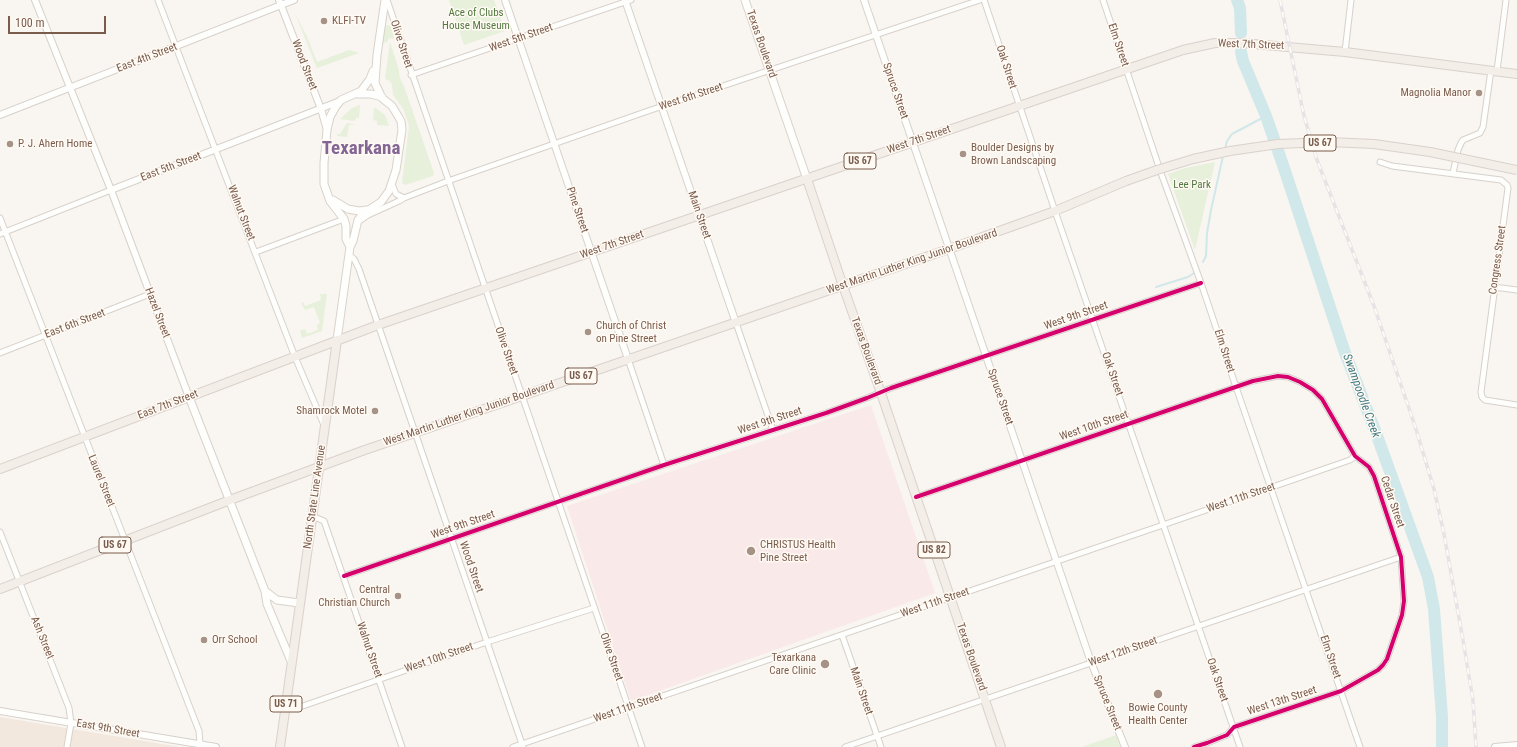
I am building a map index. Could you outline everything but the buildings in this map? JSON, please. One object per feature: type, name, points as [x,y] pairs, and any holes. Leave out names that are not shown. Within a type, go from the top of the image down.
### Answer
[{"type":"main road","name":"North State Line Avenue","points":[[280,747],[350,247],[354,241],[356,225],[359,217],[367,210],[381,202],[392,184],[398,164],[402,125],[399,116],[392,106],[382,98],[375,83],[377,55],[386,0]]},
{"type":"main road","name":"Texas Boulevard","points":[[745,0],[881,393],[1001,747]]},
{"type":"main road","name":"West 7th Street","points":[[337,340],[1183,50],[1221,43],[1242,43],[1345,52],[1517,74]]},
{"type":"main road","name":"North State Line Avenue","points":[[358,94],[370,79],[377,55]]},
{"type":"main road","points":[[344,219],[330,201],[324,182],[327,130],[333,110],[341,100],[358,94],[371,94],[382,98]]},
{"type":"main road","name":"West Martin Luther King Junior Boulevard","points":[[319,467],[949,249],[1055,211],[1157,170],[1193,159],[1230,151],[1278,144],[1329,142],[1374,144],[1430,152],[1517,170]]},
{"type":"main road","points":[[327,194],[336,203],[348,209],[360,211],[367,210]]},
{"type":"main road","name":"North State Line Avenue","points":[[344,219],[346,226],[346,239],[350,247]]},
{"type":"main road","name":"East 7th Street","points":[[0,469],[337,340]]},
{"type":"main road","name":"Hazel Street","points":[[189,397],[265,591],[267,604],[292,661]]},
{"type":"main road","name":"US 67","points":[[0,589],[319,467]]},
{"type":"main road","points":[[265,591],[277,600],[300,603]]},
{"type":"street","name":"Hazel Street","points":[[35,0],[111,190],[189,397]]},
{"type":"street","name":"Walnut Street","points":[[158,0],[256,252],[295,357],[325,426]]},
{"type":"street","name":"East 4th Street","points":[[0,115],[176,46],[280,2],[294,0]]},
{"type":"street","name":"Olive Street","points":[[386,0],[642,747]]},
{"type":"street","name":"Pine Street","points":[[505,0],[664,465]]},
{"type":"street","name":"Spruce Street","points":[[864,0],[1091,662],[1125,747]]},
{"type":"street","name":"West 6th Street","points":[[356,225],[366,216],[404,198],[448,181],[555,143],[980,0]]},
{"type":"street","name":"Oak Street","points":[[984,0],[1019,106],[1240,747]]},
{"type":"street","name":"Elm Street","points":[[1103,0],[1161,173],[1201,283],[1360,747]]},
{"type":"street","points":[[1345,52],[1351,0]]},
{"type":"street","points":[[1454,173],[1458,150],[1461,143],[1463,140],[1480,133],[1483,128],[1506,0]]},
{"type":"street","name":"West 5th Street","points":[[411,75],[627,1]]},
{"type":"street","name":"Main Street","points":[[627,1],[661,107],[773,430]]},
{"type":"street","name":"Wood Street","points":[[280,2],[321,109],[327,130]]},
{"type":"street","name":"East 5th Street","points":[[3,232],[341,100]]},
{"type":"street","name":"Congress Street","points":[[1380,162],[1392,166],[1501,180],[1507,185],[1508,188],[1481,392],[1482,397],[1485,400],[1517,405]]},
{"type":"street","points":[[392,184],[396,194],[404,198]]},
{"type":"street","name":"Laurel Street","points":[[0,218],[3,232],[199,731],[200,744]]},
{"type":"street","points":[[256,252],[344,219]]},
{"type":"street","name":"Wood Street","points":[[349,255],[354,259],[359,269],[486,642],[523,745]]},
{"type":"street","name":"West 9th Street","points":[[344,576],[664,465],[832,411],[985,356],[1201,283]]},
{"type":"street","points":[[1494,287],[1517,290]]},
{"type":"street","name":"East 6th Street","points":[[0,353],[150,294]]},
{"type":"street","name":"West 10th Street","points":[[916,497],[1253,381],[1278,376]]},
{"type":"street","name":"Cedar Street","points":[[1278,376],[1288,377],[1300,382],[1313,390],[1322,399],[1355,456],[1369,467],[1374,476],[1401,557],[1404,600],[1402,615],[1387,659],[1384,665],[1376,670]]},
{"type":"street","name":"West 11th Street","points":[[513,747],[523,745],[1271,488],[1350,460],[1355,456]]},
{"type":"street","name":"Walnut Street","points":[[312,516],[324,521],[402,747]]},
{"type":"street","name":"Ash Street","points":[[0,532],[69,708],[71,723],[67,747]]},
{"type":"street","name":"West 12th Street","points":[[844,747],[1401,557]]},
{"type":"street","name":"West 10th Street","points":[[285,707],[300,707],[486,642],[594,608]]},
{"type":"street","name":"Main Street","points":[[842,635],[881,747]]},
{"type":"street","name":"West 13th Street","points":[[1194,747],[1207,744],[1227,735],[1234,727],[1341,691],[1376,670]]},
{"type":"street","name":"East 9th Street","points":[[0,711],[181,744],[200,744],[216,747]]},
{"type":"street","points":[[1495,747],[1517,746]]},
{"type":"shaded area","name":"CHRISTUS Health Pine Street","points":[[871,405],[935,593],[631,701],[567,506]]},
{"type":"shaded area","points":[[0,717],[180,747],[0,747]]},
{"type":"green space","name":"Ace of Clubs House Museum","points":[[449,0],[494,0],[505,31],[464,45]]},
{"type":"green space","points":[[295,13],[308,39],[317,62],[349,50],[359,53],[317,68]]},
{"type":"green space","points":[[387,25],[391,26],[394,38],[389,38],[387,42],[383,43],[384,27]]},
{"type":"green space","points":[[390,42],[400,78],[434,173],[433,176],[405,185],[402,183],[409,126],[404,110],[393,95],[390,81],[385,79]]},
{"type":"green space","points":[[360,105],[359,118],[356,118],[355,121],[340,119],[352,108]]},
{"type":"green space","points":[[374,107],[385,115],[389,126],[377,125],[377,121],[373,120]]},
{"type":"green space","points":[[347,123],[356,125],[349,125],[347,137],[337,136],[337,134],[340,134]]},
{"type":"green space","name":"Lee Park","points":[[1215,162],[1195,250],[1168,174],[1185,168]]},
{"type":"green space","points":[[320,294],[327,294],[322,331],[302,338],[300,331],[305,329],[307,334],[318,330],[317,325],[320,323],[314,307],[305,310],[301,303],[303,302],[305,306],[321,300]]},
{"type":"green space","points":[[1116,735],[1120,747],[1082,747]]},
{"type":"waterway","name":"Swampoodle Creek","points":[[1237,0],[1240,8],[1241,33]]},
{"type":"waterway","name":"Swampoodle Creek","points":[[1241,52],[1243,61],[1266,116],[1284,168],[1344,350],[1376,433],[1428,577],[1434,609],[1442,717],[1442,747]]},
{"type":"waterway","points":[[1225,149],[1227,141],[1232,134],[1266,116]]},
{"type":"waterway","points":[[1203,262],[1206,256],[1207,233],[1223,156]]},
{"type":"waterway","points":[[1156,287],[1188,277],[1194,273]]},
{"type":"railway","points":[[1280,0],[1304,116],[1317,160],[1374,306],[1415,426],[1434,489],[1444,534],[1473,700],[1476,747]]},
{"type":"cycle path","points":[[344,576],[664,465],[826,413],[891,388],[1201,283]]},
{"type":"cycle path","points":[[916,497],[1253,381],[1278,376],[1288,377],[1313,390],[1322,399],[1355,456],[1369,467],[1374,476],[1401,557],[1404,601],[1402,615],[1387,659],[1378,670],[1341,691],[1234,727],[1227,735],[1194,747]]},
{"type":"place","name":"KLFI-TV","points":[[324,21]]},
{"type":"place","name":"Magnolia Manor","points":[[1479,93]]},
{"type":"place","name":"P. J. Ahern Home","points":[[10,144]]},
{"type":"place","name":"Boulder Designs by Brown Landscaping","points":[[963,154]]},
{"type":"place","name":"Church of Christ on Pine Street","points":[[588,332]]},
{"type":"place","name":"Shamrock Motel","points":[[375,411]]},
{"type":"place","name":"CHRISTUS Health Pine Street","points":[[751,551]]},
{"type":"place","name":"Central Christian Church","points":[[398,596]]},
{"type":"place","name":"Orr School","points":[[204,640]]},
{"type":"place","name":"Texarkana Care Clinic","points":[[825,664]]},
{"type":"place","name":"Bowie County Health Center","points":[[1158,694]]},
{"type":"district","name":"Texarkana","points":[[361,149]]}]
